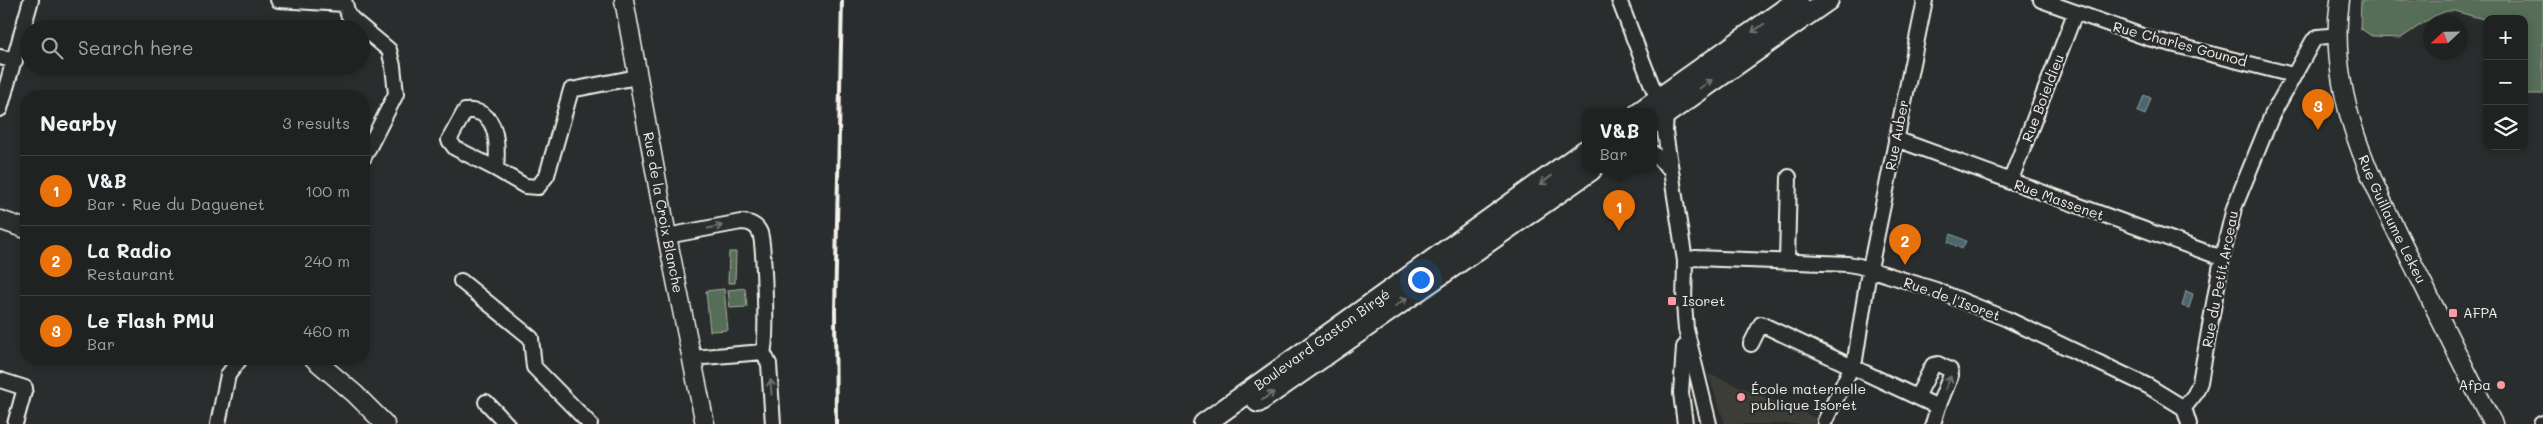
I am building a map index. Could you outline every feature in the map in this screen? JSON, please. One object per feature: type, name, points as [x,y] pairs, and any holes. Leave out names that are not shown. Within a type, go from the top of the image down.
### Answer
[{"type":"main road","points":[[1659,111],[1798,0]]},
{"type":"main road","points":[[1659,111],[1828,0]]},
{"type":"main road","name":"Boulevard Gaston Birgé","points":[[1204,424],[1582,153]]},
{"type":"main road","name":"Boulevard Gaston Birgé","points":[[1228,424],[1587,173]]},
{"type":"street","points":[[26,20],[31,0]]},
{"type":"street","points":[[278,0],[344,2],[353,20]]},
{"type":"street","name":"Rue de la Croix Blanche","points":[[624,0],[667,236],[705,424]]},
{"type":"street","points":[[1619,0],[1666,132],[1672,170],[1685,261],[1686,329],[1680,393],[1685,424]]},
{"type":"street","name":"Rue Auber","points":[[1825,421],[1853,366],[1870,270],[1925,0]]},
{"type":"street","name":"Rue Charles Gounod","points":[[2041,0],[2148,38],[2293,75]]},
{"type":"street","name":"Rue Guillaume Lekeu","points":[[2340,0],[2340,60],[2347,105],[2357,142],[2375,189],[2493,424]]},
{"type":"street","name":"Rue Boieldieu","points":[[2010,182],[2075,13]]},
{"type":"street","points":[[370,32],[389,50],[396,94],[370,145]]},
{"type":"street","name":"Rue du Petit Arceau","points":[[2184,408],[2195,394],[2200,382],[2222,258],[2234,208],[2272,114],[2293,75],[2318,37],[2340,35]]},
{"type":"street","points":[[0,109],[20,42]]},
{"type":"street","points":[[0,57],[15,61]]},
{"type":"street","points":[[496,169],[526,186],[538,187],[547,175],[572,90],[637,78]]},
{"type":"street","name":"Rue Massenet","points":[[1896,139],[2222,258]]},
{"type":"street","points":[[1657,157],[1672,170]]},
{"type":"street","points":[[1787,261],[1789,177]]},
{"type":"street","points":[[0,220],[20,227]]},
{"type":"street","points":[[667,236],[741,222],[750,222],[761,234],[766,332],[763,352],[769,364],[773,424]]},
{"type":"street","name":"Rue de l'Isoret","points":[[1685,261],[1695,258],[1787,261],[1848,264],[1870,270],[1936,290],[2007,319],[2148,386],[2184,408]]},
{"type":"street","points":[[461,281],[531,338],[534,367],[590,424]]},
{"type":"street","points":[[1751,344],[1761,324],[1938,407]]},
{"type":"street","points":[[1686,329],[1697,381],[1709,424]]},
{"type":"street","points":[[692,358],[763,352]]},
{"type":"street","points":[[1917,398],[1933,365],[1937,364],[1948,368],[1951,375],[1933,424]]},
{"type":"street","points":[[218,424],[228,375],[236,365]]},
{"type":"street","points":[[321,365],[355,394],[385,424]]},
{"type":"street","points":[[0,380],[25,388],[15,424]]},
{"type":"street","points":[[486,402],[507,424]]},
{"type":"street","points":[[2184,408],[2189,424]]},
{"type":"shaded area","name":"École maternelle publique Isoret","points":[[1708,374],[1719,378],[1831,424],[1725,424]]},
{"type":"green space","points":[[2361,0],[2543,0],[2543,94],[2528,94],[2528,15],[2483,15],[2483,19],[2454,11],[2447,11],[2437,15],[2423,15],[2423,23],[2401,38],[2373,37],[2360,28]]},
{"type":"green space","points":[[729,252],[736,252],[735,283],[728,283]]},
{"type":"green space","points":[[745,288],[747,307],[730,308],[728,290]]},
{"type":"green space","points":[[724,289],[728,330],[710,331],[706,291]]},
{"type":"water","points":[[2144,95],[2151,98],[2145,115],[2138,112]]},
{"type":"water","points":[[1951,234],[1966,241],[1962,249],[1948,242]]},
{"type":"water","points":[[2186,291],[2193,294],[2189,308],[2182,306]]},
{"type":"railway","points":[[836,424],[835,311],[842,0]]},
{"type":"place","name":"Le Flash PMU","points":[[2318,130]]},
{"type":"place","name":"V&B","points":[[1619,231]]},
{"type":"place","name":"La Radio","points":[[1905,265]]},
{"type":"place","name":"Isoret","points":[[1672,301]]},
{"type":"place","name":"AFPA","points":[[2453,313]]},
{"type":"place","name":"Afpa","points":[[2501,385]]},
{"type":"place","name":"École maternelle publique Isoret","points":[[1741,397]]}]
